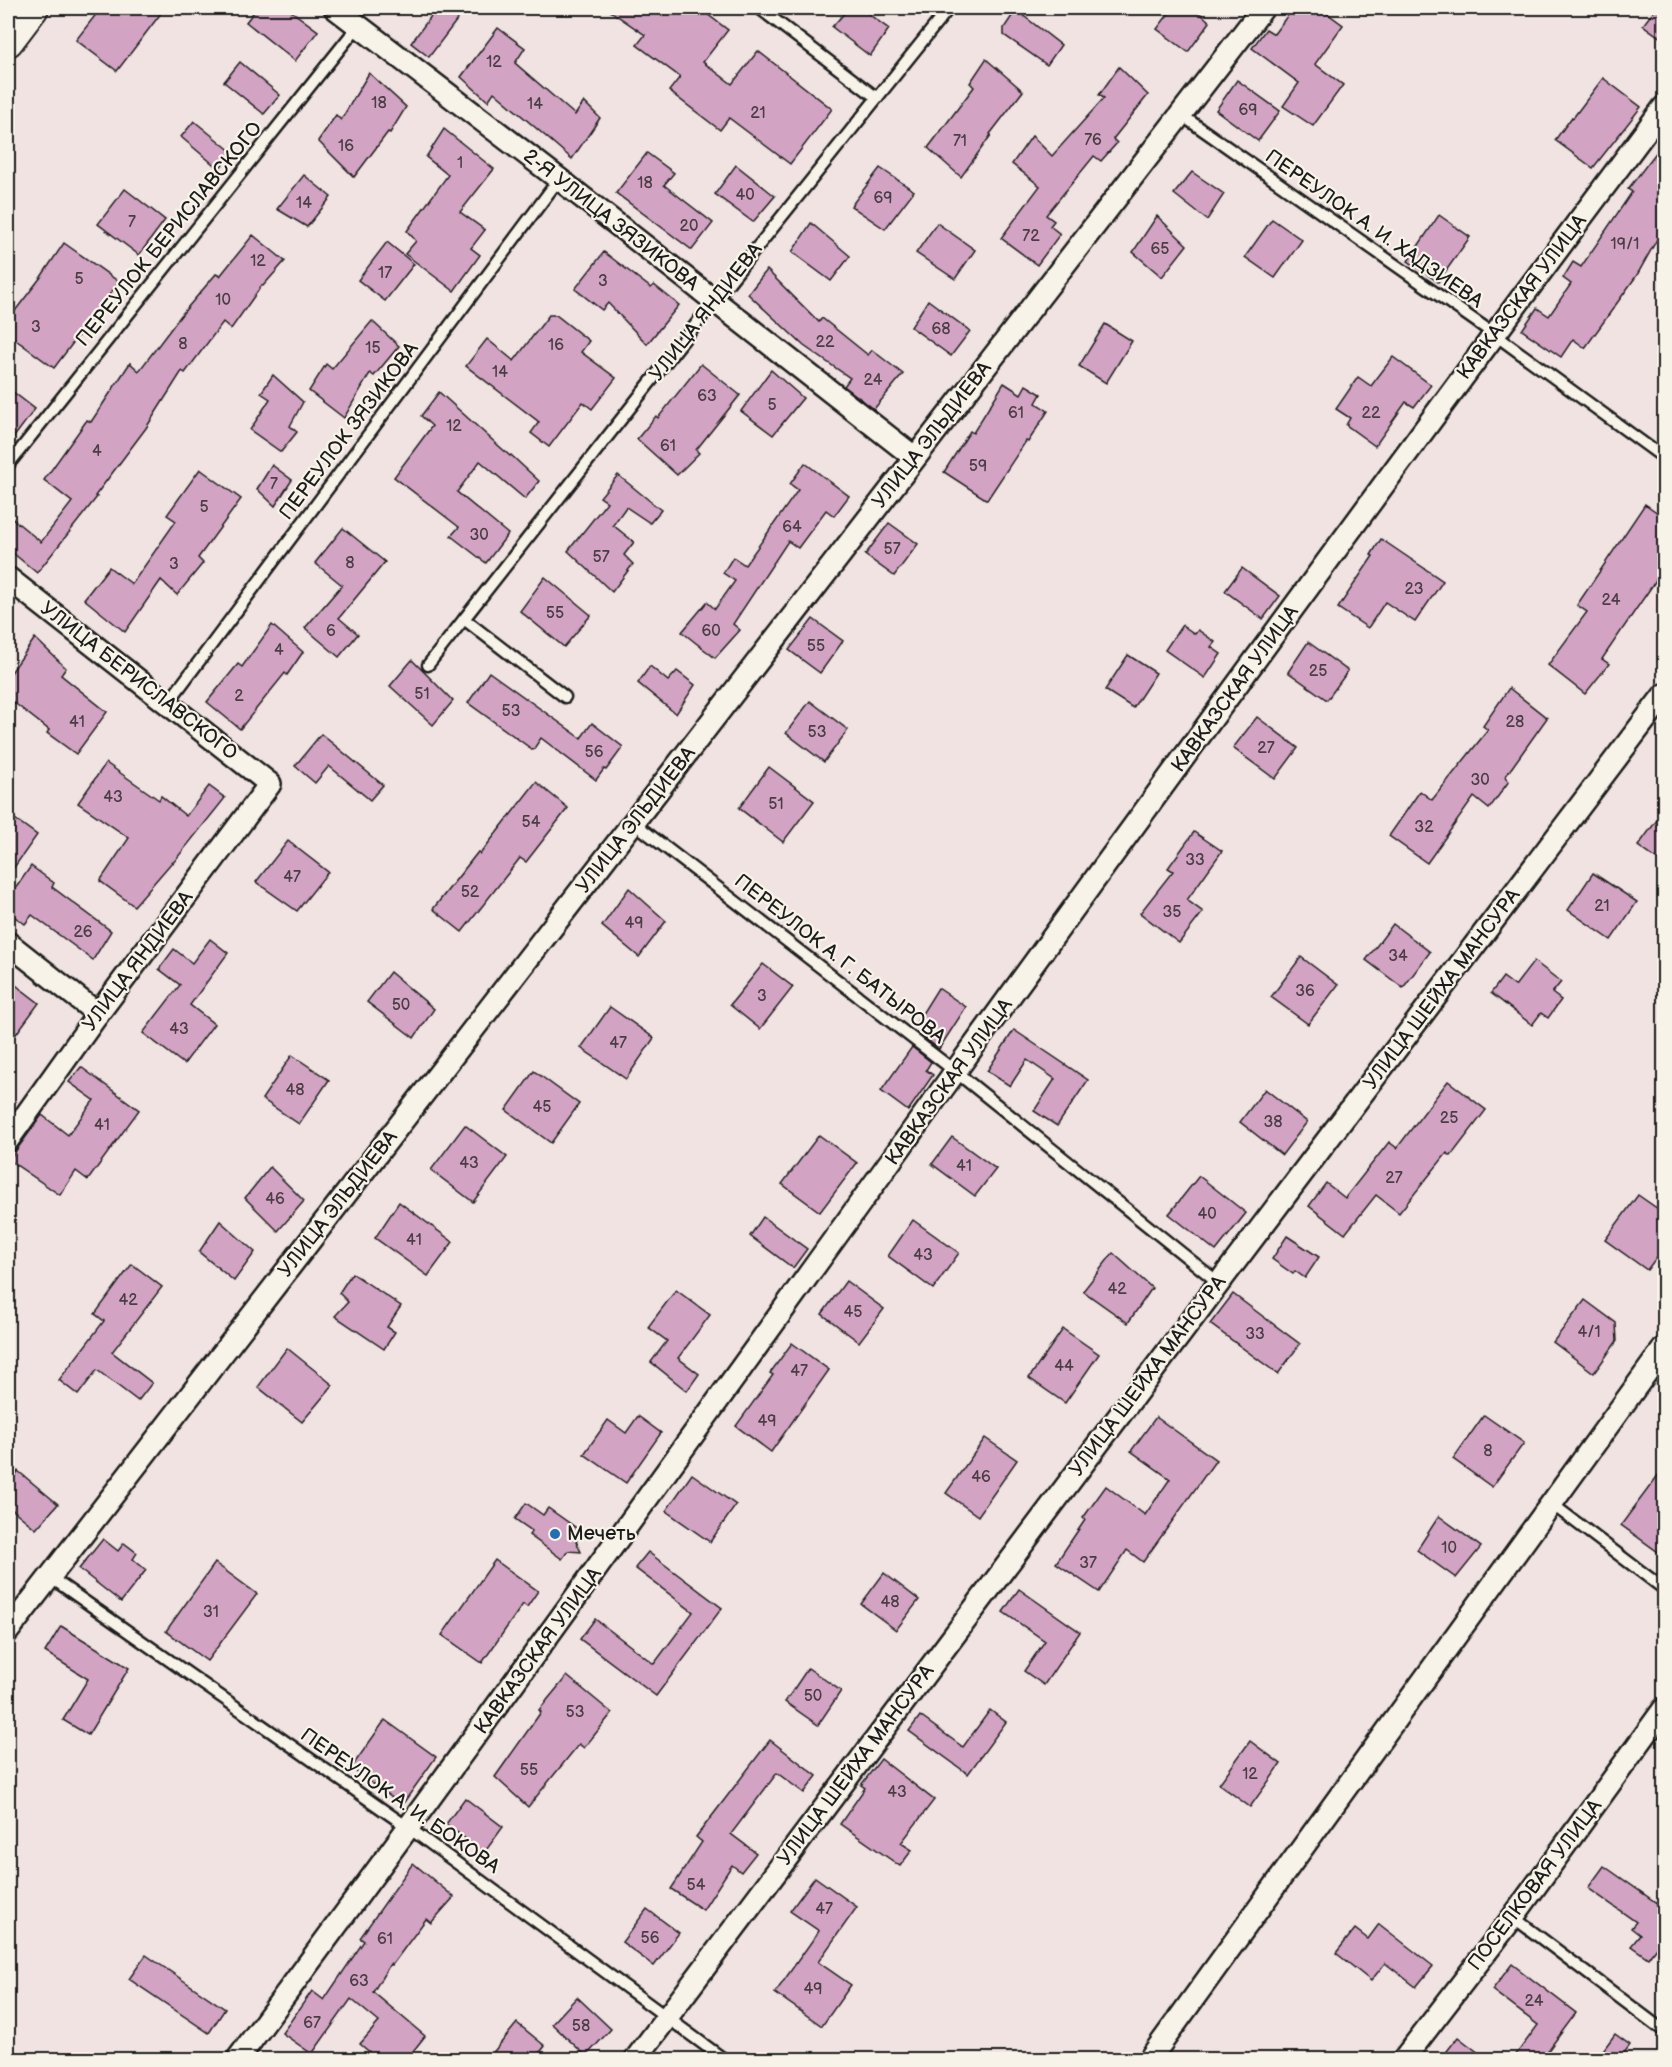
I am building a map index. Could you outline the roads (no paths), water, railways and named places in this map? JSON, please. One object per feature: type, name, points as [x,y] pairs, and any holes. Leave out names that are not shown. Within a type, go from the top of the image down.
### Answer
[{"type":"main road","points":[[8,41],[33,8]]},
{"type":"street","name":"2-Я УЛИЦА ЗЯЗИКОВА","points":[[335,8],[559,179],[914,457]]},
{"type":"street","name":"УЛИЦА ЭЛЬДИЕВА","points":[[8,1631],[1263,8]]},
{"type":"street","name":"КАВКАЗСКАЯ УЛИЦА","points":[[237,2060],[409,1828],[956,1071],[1494,334],[1665,107]]},
{"type":"street","name":"УЛИЦА БЕРИСЛАВСКОГО","points":[[8,578],[270,783]]},
{"type":"street","name":"УЛИЦА ШЕЙХА МАНСУРА","points":[[635,2060],[1219,1283],[1665,695]]},
{"type":"street","name":"УЛИЦА ЯНДИЕВА","points":[[8,1140],[98,1014],[270,783]]},
{"type":"street","points":[[8,943],[98,1014]]},
{"type":"street","points":[[1149,2060],[1665,1348]]},
{"type":"street","name":"ПОСЕЛКОВАЯ УЛИЦА","points":[[1403,2060],[1513,1917],[1665,1709]]},
{"type":"lane","points":[[759,8],[877,98]]},
{"type":"lane","name":"УЛИЦА ЯНДИЕВА","points":[[428,665],[715,300],[949,8]]},
{"type":"lane","name":"ПЕРЕУЛОК БЕРИСЛАВСКОГО","points":[[8,465],[358,26]]},
{"type":"lane","name":"ПЕРЕУЛОК А. И. ХАДЗИЕВА","points":[[1180,114],[1494,334],[1665,458]]},
{"type":"lane","name":"ПЕРЕУЛОК ЗЯЗИКОВА","points":[[168,703],[559,179]]},
{"type":"lane","points":[[464,619],[565,697]]},
{"type":"lane","name":"ПЕРЕУЛОК А. Г. БАТЫРОВА","points":[[634,822],[956,1071],[1219,1283]]},
{"type":"lane","points":[[1552,1504],[1665,1589]]},
{"type":"lane","name":"ПЕРЕУЛОК А. И. БОКОВА","points":[[50,1577],[409,1828],[725,2060]]},
{"type":"lane","points":[[1513,1917],[1665,2031]]},
{"type":"place","name":"Мечеть","points":[[555,1534]]}]
